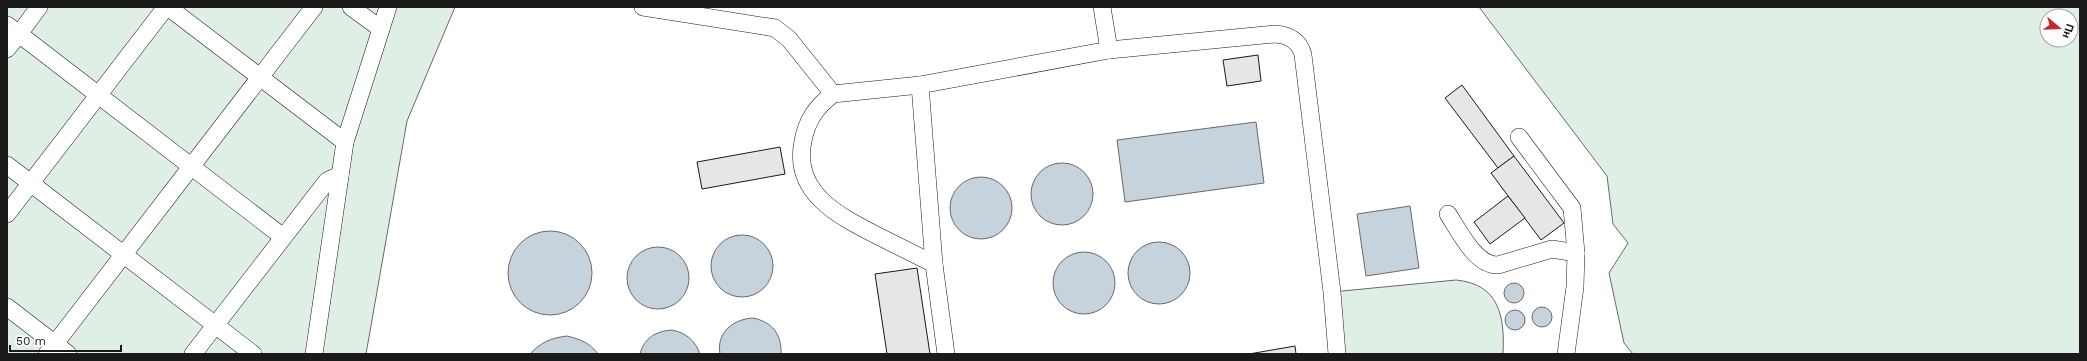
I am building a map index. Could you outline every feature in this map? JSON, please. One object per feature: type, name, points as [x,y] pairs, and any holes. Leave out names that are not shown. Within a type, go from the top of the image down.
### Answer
[{"type":"lane","points":[[7,49],[13,29],[39,7]]},
{"type":"lane","points":[[7,214],[167,7],[345,142]]},
{"type":"lane","points":[[7,307],[57,351],[124,255],[314,7]]},
{"type":"lane","points":[[351,7],[381,29]]},
{"type":"lane","points":[[314,354],[345,142],[388,7]]},
{"type":"lane","points":[[1102,7],[1108,50]]},
{"type":"lane","points":[[643,8],[775,28],[789,39],[833,94]]},
{"type":"lane","points":[[13,29],[284,237]]},
{"type":"lane","points":[[934,264],[840,215],[822,201],[806,180],[801,162],[803,139],[808,122],[816,109],[833,94],[920,85],[1108,50],[1275,34],[1287,36],[1298,43],[1304,63],[1332,292],[1337,354]]},
{"type":"lane","points":[[920,85],[934,264],[946,354]]},
{"type":"lane","points":[[1519,137],[1572,208],[1576,253],[1575,287],[1566,354]]},
{"type":"lane","points":[[7,165],[253,354]]},
{"type":"lane","points":[[193,354],[326,181],[340,175]]},
{"type":"lane","points":[[1448,214],[1476,255],[1483,262],[1490,265],[1498,265],[1552,249],[1576,253]]},
{"type":"green space","points":[[7,7],[455,7],[407,121],[366,354],[7,354]]},
{"type":"green space","points":[[1479,7],[2080,7],[2080,354],[1633,354],[1624,343],[1609,273],[1628,243],[1613,224],[1607,176]]},
{"type":"green space","points":[[1456,280],[1470,283],[1482,288],[1490,295],[1496,304],[1503,327],[1503,354],[1337,354],[1332,292]]},
{"type":"shaded area","points":[[1256,122],[1264,183],[1125,202],[1117,140]]},
{"type":"shaded area","points":[[1062,163],[1074,165],[1084,172],[1091,182],[1093,194],[1091,206],[1084,216],[1074,223],[1062,225],[1050,223],[1040,216],[1033,206],[1031,194],[1033,182],[1040,172],[1050,165]]},
{"type":"shaded area","points":[[981,177],[993,179],[1003,186],[1010,196],[1012,208],[1010,220],[1003,230],[993,237],[981,239],[969,237],[959,230],[952,220],[950,208],[952,196],[959,186],[969,179]]},
{"type":"shaded area","points":[[1410,206],[1419,268],[1366,276],[1357,214]]},
{"type":"shaded area","points":[[550,231],[566,234],[580,243],[589,257],[592,273],[589,289],[580,303],[566,312],[550,315],[534,312],[520,303],[511,289],[508,273],[511,257],[520,243],[534,234]]},
{"type":"shaded area","points":[[742,235],[754,237],[764,244],[771,254],[773,266],[771,278],[764,288],[754,295],[742,297],[730,295],[720,288],[713,278],[711,266],[713,254],[720,244],[730,237]]},
{"type":"shaded area","points":[[1159,242],[1171,244],[1181,251],[1188,261],[1190,273],[1188,285],[1181,295],[1171,302],[1159,304],[1147,302],[1137,295],[1130,285],[1128,273],[1130,261],[1137,251],[1147,244]]},
{"type":"shaded area","points":[[658,247],[670,249],[680,256],[687,266],[689,278],[687,290],[680,300],[670,307],[658,309],[646,307],[636,300],[629,290],[627,278],[629,266],[636,256],[646,249]]},
{"type":"shaded area","points":[[1084,252],[1096,254],[1106,261],[1113,271],[1115,283],[1113,295],[1106,305],[1096,312],[1084,314],[1072,312],[1062,305],[1055,295],[1053,283],[1055,271],[1062,261],[1072,254]]},
{"type":"shaded area","points":[[1510,283],[1518,283],[1524,289],[1524,297],[1518,303],[1510,303],[1504,297],[1504,289]]},
{"type":"shaded area","points":[[1538,307],[1546,307],[1552,313],[1552,321],[1546,327],[1538,327],[1532,321],[1532,313]]},
{"type":"shaded area","points":[[1511,310],[1519,310],[1525,316],[1525,324],[1519,330],[1511,330],[1505,324],[1505,316]]},
{"type":"shaded area","points":[[753,318],[766,322],[778,335],[781,354],[720,354],[719,346],[721,339],[728,328],[739,321]]},
{"type":"shaded area","points":[[672,330],[686,335],[693,341],[700,354],[640,354],[644,344],[652,336],[661,332]]},
{"type":"shaded area","points":[[567,336],[584,342],[592,347],[598,354],[530,354],[538,346],[547,341]]},
{"type":"building","points":[[1258,55],[1261,81],[1227,86],[1223,60]]},
{"type":"building","points":[[1462,85],[1514,156],[1498,168],[1445,98]]},
{"type":"building","points":[[780,147],[785,174],[702,189],[697,162]]},
{"type":"building","points":[[1514,156],[1564,223],[1541,240],[1491,173]]},
{"type":"building","points":[[1508,196],[1525,218],[1490,244],[1474,222]]},
{"type":"building","points":[[917,268],[930,354],[887,354],[875,274]]},
{"type":"building","points":[[1295,346],[1296,354],[1249,354]]}]
